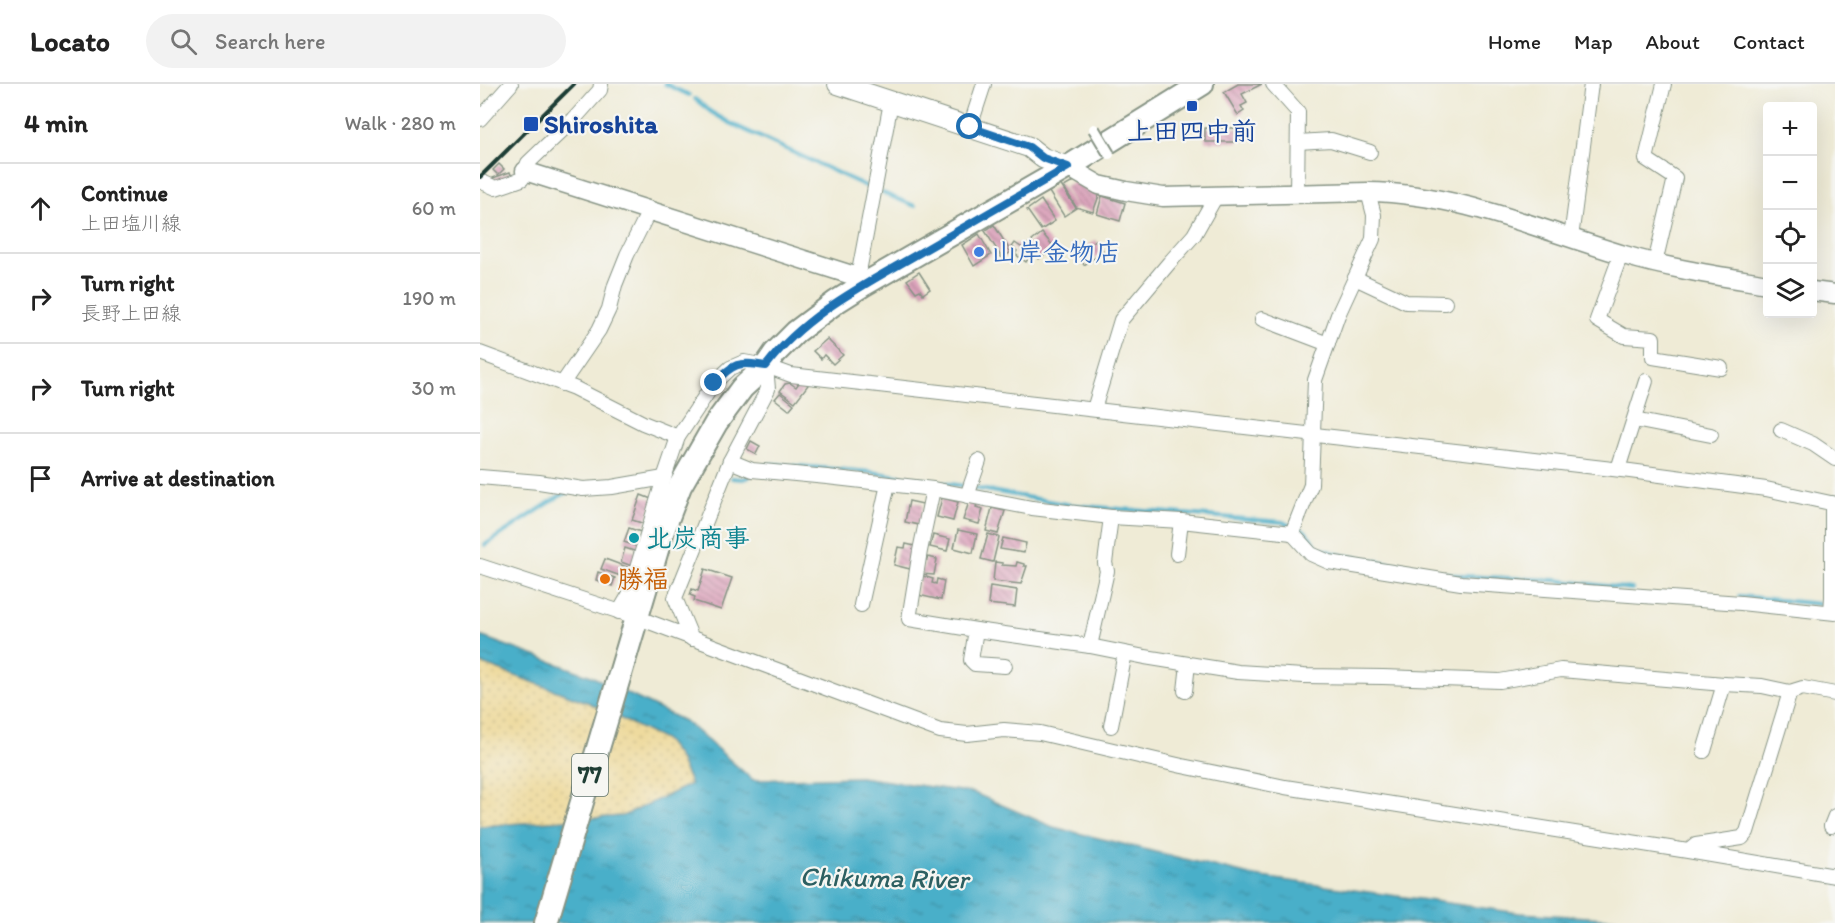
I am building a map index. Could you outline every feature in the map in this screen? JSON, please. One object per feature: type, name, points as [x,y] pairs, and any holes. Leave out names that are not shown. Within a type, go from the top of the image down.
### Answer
[{"type":"main road","points":[[838,84],[1029,147],[1043,158],[1068,167]]},
{"type":"main road","name":"77","points":[[546,923],[629,618],[680,486],[701,446],[726,408],[796,332],[836,303],[861,281],[1068,167],[1202,84]]},
{"type":"street","points":[[482,182],[496,188],[522,179],[528,163],[574,119],[600,90],[601,84]]},
{"type":"street","points":[[970,127],[984,84]]},
{"type":"street","points":[[1273,84],[1298,112],[1297,194]]},
{"type":"street","points":[[1571,238],[1591,84]]},
{"type":"street","points":[[1655,262],[1675,178],[1646,159],[1664,84]]},
{"type":"street","points":[[480,119],[504,86]]},
{"type":"street","points":[[525,171],[861,281],[891,102]]},
{"type":"street","points":[[1094,129],[1109,154]]},
{"type":"street","points":[[1298,142],[1331,140],[1370,152]]},
{"type":"street","points":[[1068,167],[1099,185],[1163,197],[1368,192],[1418,195],[1470,205],[1621,254],[1680,269],[1763,283]]},
{"type":"street","points":[[1292,533],[1311,485],[1315,380],[1338,315],[1373,239],[1374,215],[1368,192]]},
{"type":"street","points":[[1094,409],[1121,320],[1194,236],[1216,196]]},
{"type":"street","points":[[562,384],[598,330],[609,309],[623,265],[649,212]]},
{"type":"street","points":[[1621,254],[1597,320],[1624,336],[1653,338],[1653,357],[1721,368]]},
{"type":"street","points":[[1355,278],[1406,302],[1445,303]]},
{"type":"street","points":[[1817,292],[1835,294]]},
{"type":"street","points":[[1262,319],[1328,344]]},
{"type":"street","points":[[480,353],[562,384],[643,423],[678,437]]},
{"type":"street","points":[[629,618],[629,595],[678,437],[714,383],[730,368],[744,362],[766,366],[791,375],[1618,469],[1766,489],[1833,504],[1833,613],[1741,603],[1461,583],[1329,562],[1311,554],[1292,533],[1032,508],[933,489],[752,470],[730,461]]},
{"type":"street","points":[[692,639],[675,598],[730,461],[768,389],[766,366]]},
{"type":"street","points":[[1618,469],[1646,381]]},
{"type":"street","points":[[1634,420],[1711,435]]},
{"type":"street","points":[[1781,430],[1813,444],[1835,459]]},
{"type":"street","points":[[967,496],[979,461]]},
{"type":"street","points":[[480,477],[584,489],[612,487],[664,478]]},
{"type":"street","points":[[861,605],[888,484]]},
{"type":"street","points":[[933,489],[909,619],[1090,646],[1238,672],[1500,681],[1570,670],[1762,686],[1790,692],[1803,688],[1835,694]]},
{"type":"street","points":[[1090,646],[1107,571],[1105,563],[1111,517]]},
{"type":"street","points":[[1177,554],[1180,521]]},
{"type":"street","points":[[480,566],[692,639],[940,731],[967,734],[1004,730],[1040,733],[1285,787],[1835,876]]},
{"type":"street","points":[[976,630],[970,660],[975,664],[1005,666]]},
{"type":"street","points":[[1111,726],[1125,653]]},
{"type":"street","points":[[1185,691],[1188,664]]},
{"type":"street","points":[[1704,751],[1724,684]]},
{"type":"street","points":[[1688,851],[1696,845],[1742,838],[1747,832],[1790,692]]},
{"type":"sand","points":[[480,663],[590,703],[666,741],[677,755],[691,785],[623,816],[480,826]]},
{"type":"water","name":"Chikuma River","points":[[480,636],[591,676],[686,722],[753,780],[860,777],[974,793],[1053,827],[1254,876],[1519,913],[1688,923],[480,923],[480,826],[623,816],[691,784],[677,755],[666,741],[590,703],[480,663]]},
{"type":"building","points":[[1238,84],[1262,84],[1242,94],[1247,103],[1241,106],[1244,111],[1238,115],[1224,92]]},
{"type":"building","points":[[1205,128],[1238,128],[1238,142],[1205,142]]},
{"type":"building","points":[[499,164],[504,169],[498,175],[493,170]]},
{"type":"building","points":[[510,172],[513,180],[496,185],[493,178]]},
{"type":"building","points":[[1078,179],[1083,186],[1100,193],[1093,212],[1076,207],[1064,187]]},
{"type":"building","points":[[1060,184],[1076,208],[1064,216],[1049,192]]},
{"type":"building","points":[[1102,196],[1125,203],[1120,221],[1097,214]]},
{"type":"building","points":[[1041,200],[1055,221],[1041,230],[1027,210]]},
{"type":"building","points":[[994,225],[1011,252],[1002,258],[985,231]]},
{"type":"building","points":[[1042,233],[1054,247],[1039,259],[1027,245]]},
{"type":"building","points":[[979,234],[991,255],[974,266],[962,245]]},
{"type":"building","points":[[1096,240],[1104,252],[1084,265],[1077,253]]},
{"type":"building","points":[[1015,243],[1031,254],[1026,262],[1015,254],[1017,251],[1012,247]]},
{"type":"building","points":[[919,272],[930,289],[923,294],[920,290],[916,292],[907,280]]},
{"type":"building","points":[[827,339],[843,355],[833,364],[824,355],[821,359],[813,351]]},
{"type":"building","points":[[801,380],[808,385],[795,402],[780,391],[785,384],[790,383],[796,387]]},
{"type":"building","points":[[780,393],[794,404],[789,410],[775,399]]},
{"type":"building","points":[[751,441],[760,446],[756,454],[747,449]]},
{"type":"building","points":[[641,495],[654,500],[645,524],[632,520]]},
{"type":"building","points":[[942,498],[958,502],[953,521],[937,517]]},
{"type":"building","points":[[909,501],[923,504],[919,525],[905,522]]},
{"type":"building","points":[[969,502],[983,509],[979,524],[963,520]]},
{"type":"building","points":[[992,508],[1005,511],[998,534],[986,531]]},
{"type":"building","name":"北炭商事","points":[[629,528],[644,533],[639,547],[624,542]]},
{"type":"building","points":[[958,530],[977,534],[973,553],[954,548]]},
{"type":"building","points":[[988,534],[999,537],[993,562],[981,559]]},
{"type":"building","points":[[933,535],[950,539],[947,551],[930,547]]},
{"type":"building","points":[[1003,538],[1026,543],[1024,553],[1000,549]]},
{"type":"building","points":[[906,544],[915,546],[910,569],[894,565],[898,547],[905,548]]},
{"type":"building","points":[[625,548],[637,552],[632,566],[621,562]]},
{"type":"building","points":[[928,557],[937,559],[934,575],[921,574],[925,562],[923,560],[927,560]]},
{"type":"building","points":[[605,559],[632,569],[629,579],[601,569]]},
{"type":"building","points":[[995,562],[1016,566],[1017,562],[1027,566],[1021,584],[993,581]]},
{"type":"building","points":[[705,569],[732,578],[721,610],[694,601],[695,597],[690,595],[692,589],[698,591]]},
{"type":"building","name":"勝福","points":[[598,572],[615,578],[612,586],[596,580]]},
{"type":"building","points":[[920,575],[933,579],[932,583],[936,584],[937,579],[944,581],[941,600],[918,595]]},
{"type":"building","points":[[990,586],[1017,590],[1015,607],[988,604]]},
{"type":"waterway","points":[[665,84],[689,95]]},
{"type":"waterway","points":[[695,99],[730,123],[870,188]]},
{"type":"waterway","points":[[883,193],[915,206]]},
{"type":"waterway","points":[[764,466],[772,464],[871,472],[1071,505],[1283,522],[1291,526]]},
{"type":"waterway","points":[[732,478],[749,477]]},
{"type":"waterway","points":[[485,545],[568,492]]},
{"type":"waterway","points":[[1298,528],[1305,531],[1318,548],[1340,555],[1462,576],[1555,580],[1632,589]]},
{"type":"waterway","points":[[1739,596],[1820,604]]},
{"type":"railway","points":[[480,177],[574,84]]},
{"type":"place","name":"上田四中前","points":[[1192,106]]},
{"type":"place","name":"Shiroshita","points":[[531,124]]},
{"type":"place","name":"山岸金物店","points":[[979,252]]},
{"type":"place","name":"北炭商事","points":[[634,538]]},
{"type":"place","name":"勝福","points":[[605,579]]},
{"type":"route","points":[[714,383],[730,368],[744,362],[766,366],[775,353],[796,332],[863,285],[1068,167],[1043,158],[1029,147],[970,127]]}]
